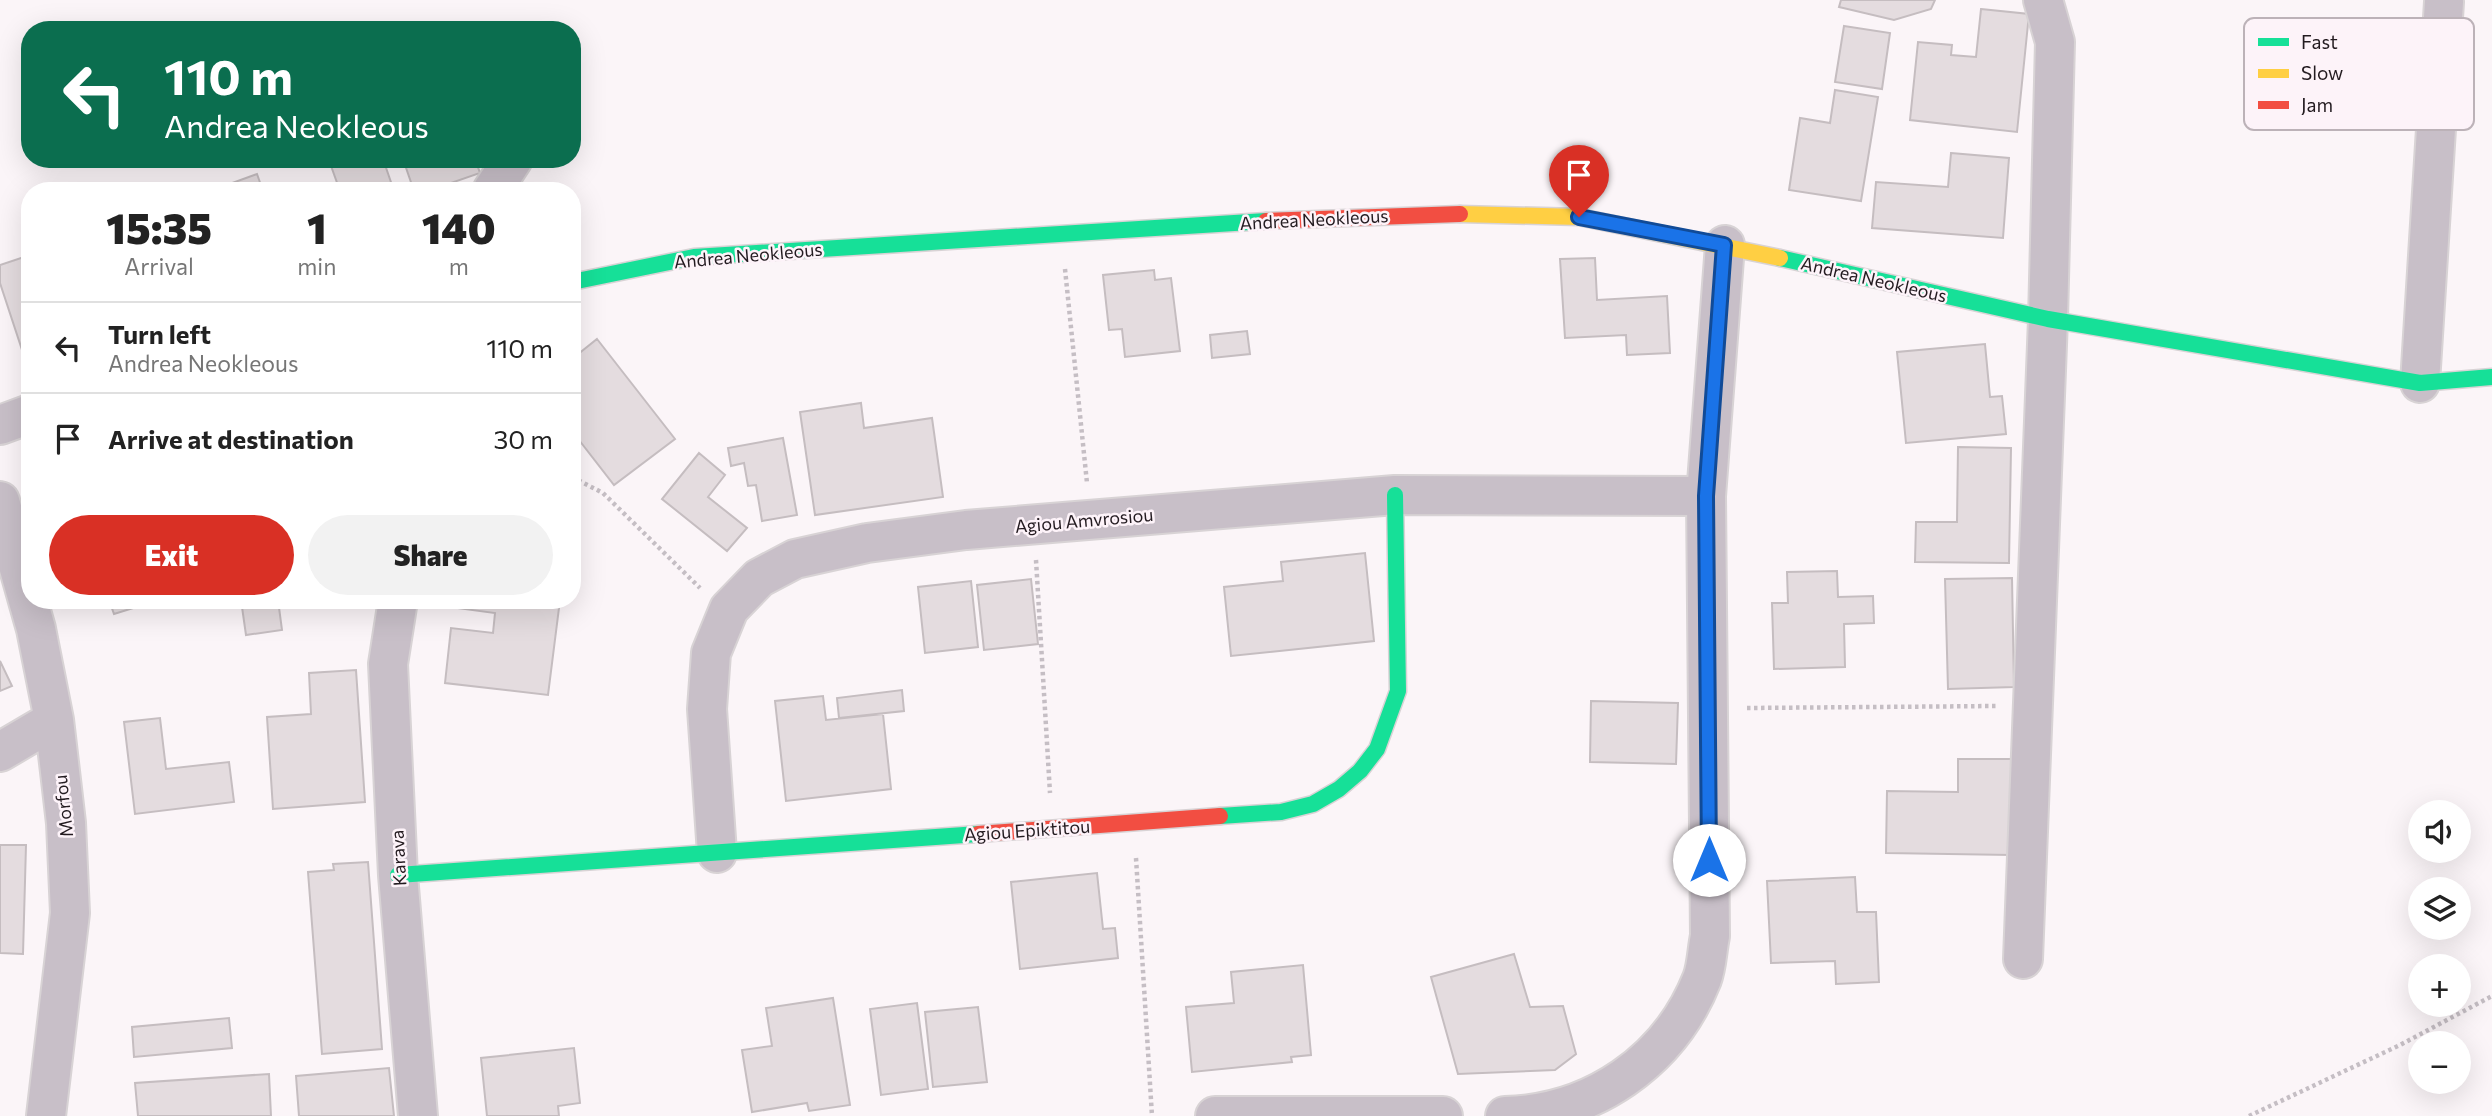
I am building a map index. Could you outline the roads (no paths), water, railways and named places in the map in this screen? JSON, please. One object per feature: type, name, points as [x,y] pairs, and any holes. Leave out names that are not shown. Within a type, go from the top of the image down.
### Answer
[{"type":"street","points":[[2023,959],[2048,319],[2055,42],[2042,0]]},
{"type":"street","points":[[2420,383],[2436,130]]},
{"type":"street","name":"Andrea Neokleous","points":[[581,280],[694,257],[1061,233],[1438,213],[1579,217],[1724,245],[2048,319],[2420,383],[2492,377]]},
{"type":"street","points":[[1504,1116],[1556,1111],[1592,1098],[1624,1079],[1649,1060],[1670,1034],[1702,977],[1710,936],[1706,496],[1724,245]]},
{"type":"street","points":[[0,425],[21,417]]},
{"type":"street","name":"Agiou Amvrosiou","points":[[717,853],[707,709],[711,653],[727,614],[759,578],[795,559],[867,543],[1034,524],[1395,495],[1706,496]]},
{"type":"street","name":"Agiou Epiktitou","points":[[398,875],[1281,812],[1313,804],[1339,789],[1360,771],[1377,749],[1398,691],[1395,495]]},
{"type":"street","name":"Morfou","points":[[0,501],[21,576]]},
{"type":"street","name":"Morfou","points":[[30,609],[54,720],[66,823],[70,913],[46,1116]]},
{"type":"street","name":"Karava","points":[[397,609],[388,664],[398,875],[418,1116]]},
{"type":"street","points":[[0,752],[54,720]]},
{"type":"street","points":[[1215,1116],[1443,1116]]}]
